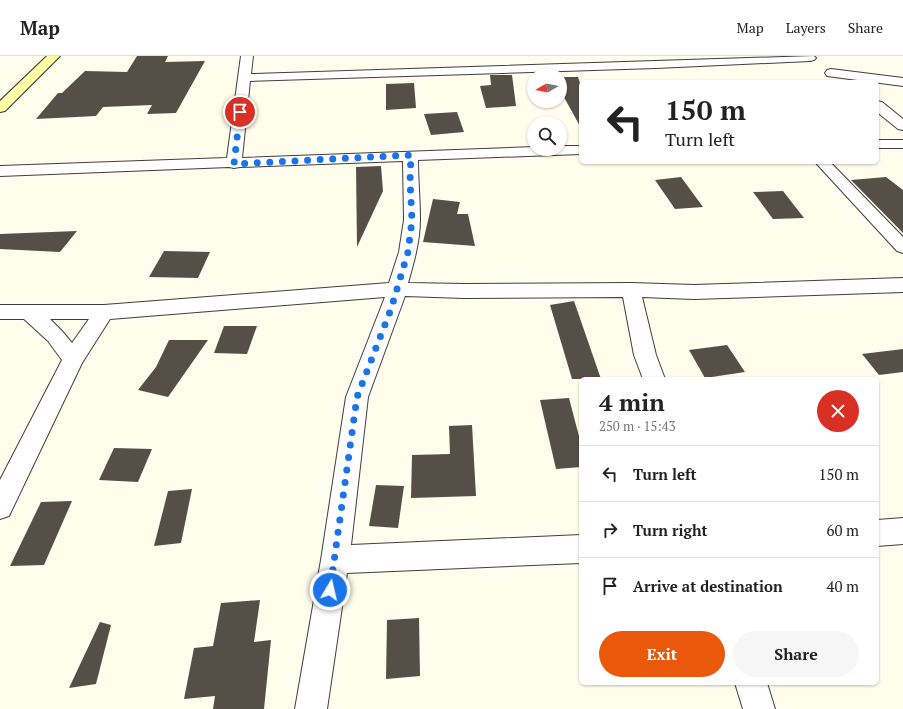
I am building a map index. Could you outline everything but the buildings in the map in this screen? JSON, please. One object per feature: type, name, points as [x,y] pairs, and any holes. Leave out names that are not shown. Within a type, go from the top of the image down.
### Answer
[{"type":"street","points":[[0,108],[54,56]]},
{"type":"street","points":[[234,164],[247,56]]},
{"type":"street","points":[[244,78],[656,65],[809,57],[841,80]]},
{"type":"street","points":[[831,73],[857,80]]},
{"type":"street","points":[[879,86],[899,91]]},
{"type":"street","points":[[879,103],[899,91]]},
{"type":"street","points":[[879,106],[903,126]]},
{"type":"street","points":[[879,144],[903,144]]},
{"type":"street","points":[[0,171],[234,164],[411,155],[579,150]]},
{"type":"street","points":[[311,709],[335,560],[357,397],[398,289],[408,252],[412,220],[410,181],[411,155]]},
{"type":"street","points":[[824,164],[903,247]]},
{"type":"street","points":[[0,312],[104,312],[398,289],[464,292],[631,290],[694,292],[903,285]]},
{"type":"street","points":[[631,290],[645,354],[653,377]]},
{"type":"street","points":[[28,312],[54,336],[73,359]]},
{"type":"street","points":[[0,507],[73,359],[104,312]]},
{"type":"street","points":[[879,533],[903,531]]},
{"type":"street","points":[[335,560],[579,548]]},
{"type":"street","points":[[752,685],[758,709]]},
{"type":"route","points":[[240,112],[234,164],[411,155],[410,181],[412,220],[408,252],[391,309],[357,397],[330,590]]}]
